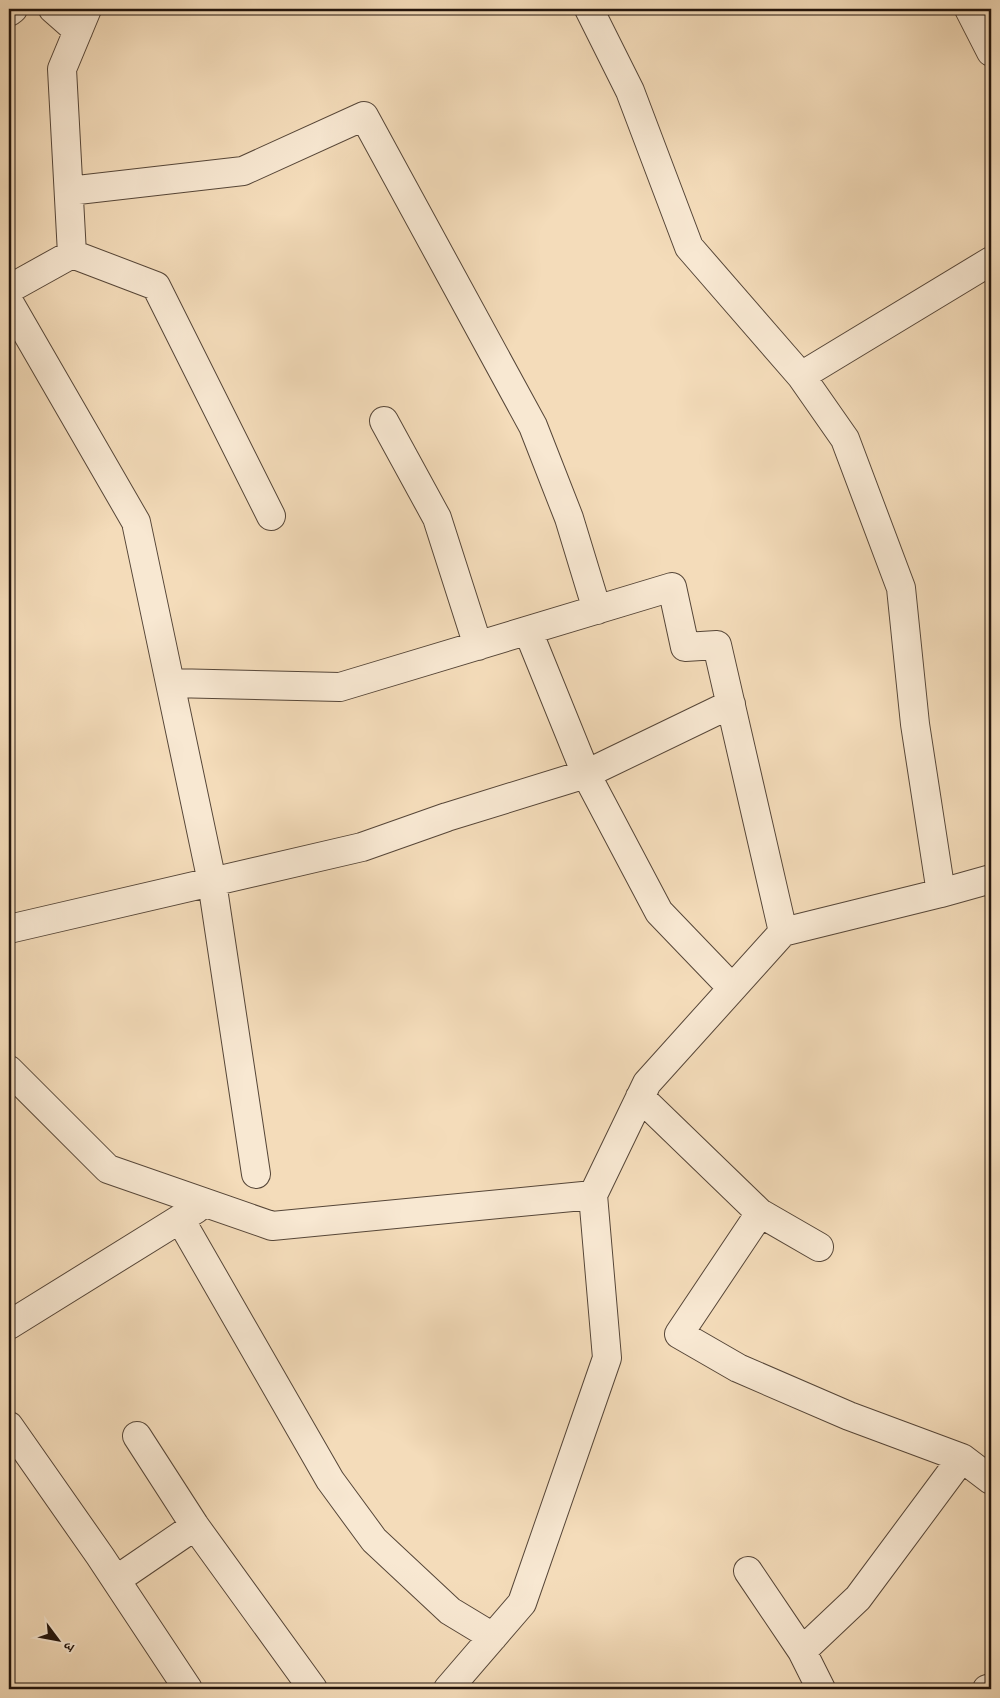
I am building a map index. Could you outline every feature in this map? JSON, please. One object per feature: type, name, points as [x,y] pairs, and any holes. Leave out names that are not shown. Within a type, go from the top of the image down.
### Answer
[{"type":"street","points":[[9,12],[13,9]]},
{"type":"street","points":[[53,9],[82,20],[62,69],[72,254]]},
{"type":"street","points":[[589,9],[630,91],[689,247],[801,376],[845,439],[901,588],[915,724],[941,893]]},
{"type":"street","points":[[969,9],[991,52]]},
{"type":"street","points":[[69,190],[243,171],[364,116],[533,426],[568,518],[597,610]]},
{"type":"street","points":[[9,289],[72,254],[156,286],[271,516]]},
{"type":"street","points":[[801,376],[991,261]]},
{"type":"street","points":[[9,302],[136,522],[212,882],[256,1174]]},
{"type":"street","points":[[384,421],[437,518],[478,646]]},
{"type":"street","points":[[170,683],[340,687],[672,587],[685,648],[717,645],[782,932]]},
{"type":"street","points":[[528,631],[586,774],[660,912],[732,988]]},
{"type":"street","points":[[9,928],[362,847],[447,817],[586,774],[731,704]]},
{"type":"street","points":[[452,1687],[522,1603],[607,1358],[593,1195],[647,1083],[782,932],[991,879]]},
{"type":"street","points":[[9,1070],[108,1169],[272,1226],[593,1195]]},
{"type":"street","points":[[640,1097],[760,1213],[819,1248]]},
{"type":"street","points":[[9,1323],[206,1203]]},
{"type":"street","points":[[760,1213],[679,1334],[738,1368],[849,1416],[962,1458],[991,1480]]},
{"type":"street","points":[[180,1219],[330,1480],[374,1540],[450,1612],[492,1638]]},
{"type":"street","points":[[9,1426],[116,1580],[188,1689]]},
{"type":"street","points":[[137,1436],[195,1526],[313,1689]]},
{"type":"street","points":[[802,1651],[858,1598],[962,1458]]},
{"type":"street","points":[[116,1580],[195,1526]]},
{"type":"street","points":[[748,1571],[802,1651],[821,1689]]},
{"type":"street","points":[[987,1689],[991,1688]]}]
